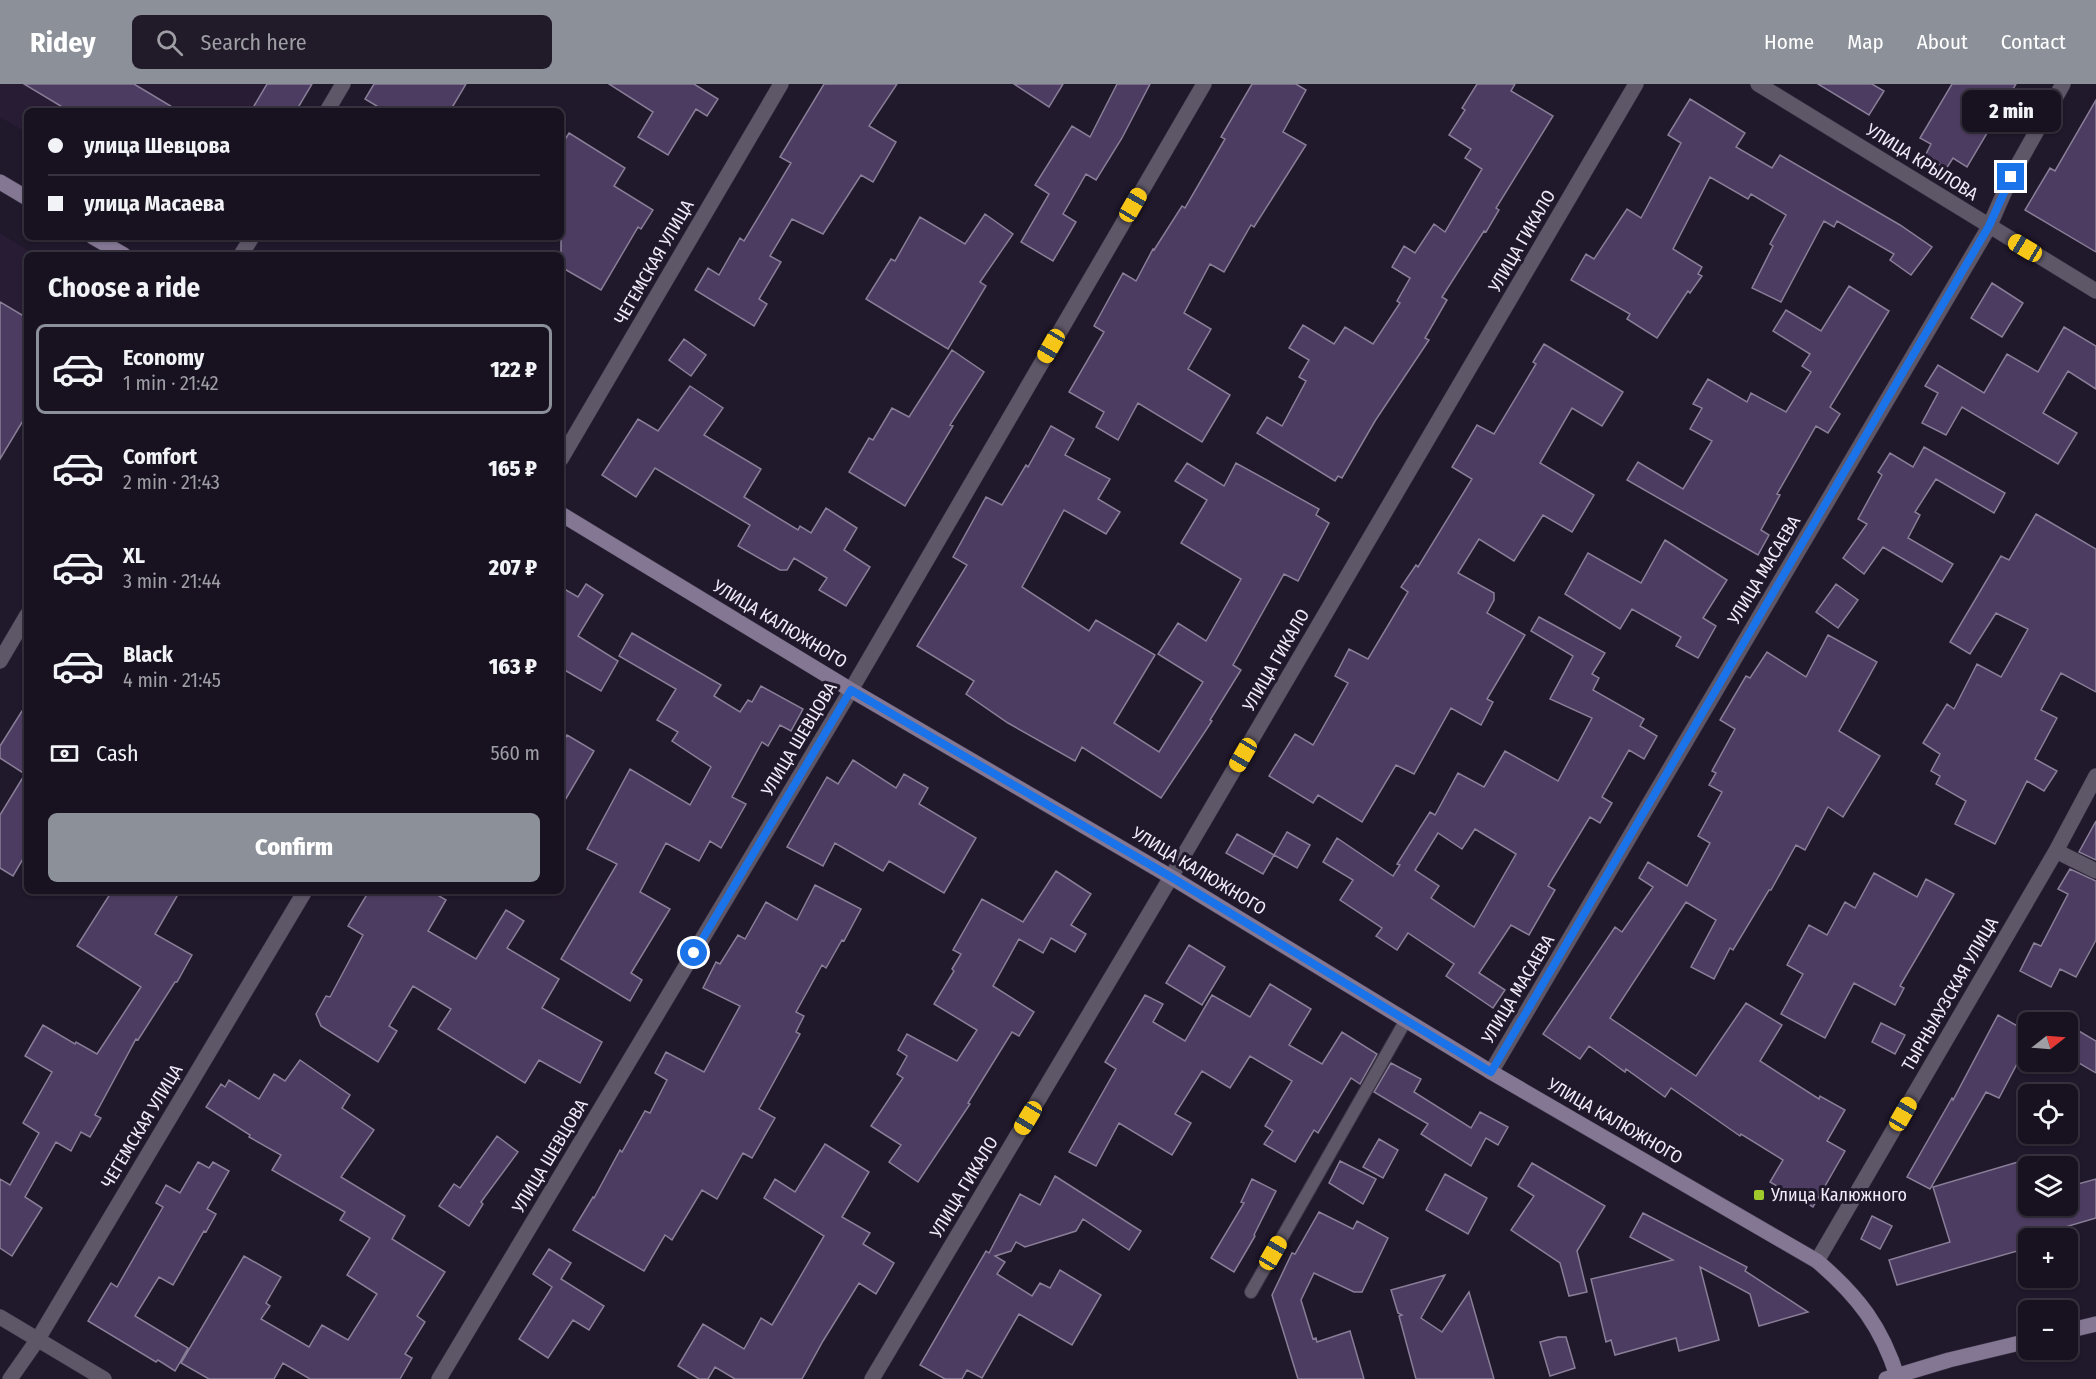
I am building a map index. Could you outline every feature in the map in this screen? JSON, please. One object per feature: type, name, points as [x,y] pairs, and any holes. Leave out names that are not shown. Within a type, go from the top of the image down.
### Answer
[{"type":"street","points":[[329,108],[343,84]]},
{"type":"street","name":"ЧЕГЕМСКАЯ УЛИЦА","points":[[564,454],[781,84]]},
{"type":"street","name":"УЛИЦА ШЕВЦОВА","points":[[439,1379],[851,690],[1204,84]]},
{"type":"street","name":"УЛИЦА ГИКАЛО","points":[[872,1379],[1171,877],[1636,84]]},
{"type":"street","name":"УЛИЦА КРЫЛОВА","points":[[1758,84],[2096,291]]},
{"type":"street","name":"УЛИЦА МАСАЕВА","points":[[1491,1072],[1989,226],[2011,177],[2063,84]]},
{"type":"street","points":[[0,182],[24,196]]},
{"type":"street","points":[[98,240],[119,252]]},
{"type":"street","name":"УЛИЦА КАЛЮЖНОГО","points":[[564,516],[851,690],[1171,877],[1491,1072],[1817,1261]]},
{"type":"street","points":[[0,661],[24,620]]},
{"type":"street","name":"ТЫРНЫАУЗСКАЯ УЛИЦА","points":[[1817,1261],[2056,851],[2096,776]]},
{"type":"street","points":[[2056,851],[2096,871]]},
{"type":"street","name":"ЧЕГЕМСКАЯ УЛИЦА","points":[[10,1379],[38,1339],[302,894]]},
{"type":"street","points":[[1817,1261],[1852,1294],[1872,1319],[1883,1339],[1894,1378],[1949,1360],[2018,1343]]},
{"type":"street","points":[[0,1317],[104,1379]]},
{"type":"street","points":[[2078,1328],[2096,1324]]},
{"type":"lane","points":[[1251,1292],[1406,1020]]},
{"type":"shaded area","points":[[0,84],[312,84],[298,108],[24,108],[24,131],[0,117]]},
{"type":"shaded area","points":[[0,233],[30,252],[24,252],[24,392],[0,377]]},
{"type":"building","points":[[24,84],[134,84],[174,108],[64,108]]},
{"type":"building","points":[[267,84],[312,84],[298,108],[253,108]]},
{"type":"building","points":[[374,84],[466,84],[452,108],[380,108],[365,99]]},
{"type":"building","points":[[609,84],[694,84],[718,99],[707,116],[696,109],[668,155],[638,137],[653,112]]},
{"type":"building","points":[[824,84],[897,84],[869,126],[896,142],[873,182],[861,175],[823,234],[792,219],[770,256],[781,262],[759,299],[767,304],[754,326],[695,290],[708,268],[719,275],[740,238],[744,241],[791,163],[780,157]]},
{"type":"building","points":[[1014,84],[1063,84],[1049,107]]},
{"type":"building","points":[[1117,84],[1150,84],[1122,138],[1096,180],[1086,174],[1063,214],[1076,222],[1053,261],[1021,242],[1049,194],[1035,185],[1072,126],[1090,137]]},
{"type":"building","points":[[1252,84],[1296,84],[1306,90],[1283,132],[1306,145],[1254,227],[1251,225],[1224,272],[1210,264],[1184,313],[1211,329],[1188,369],[1230,395],[1202,442],[1138,403],[1118,440],[1096,427],[1104,412],[1069,392],[1104,332],[1094,326],[1123,273],[1136,281],[1153,249],[1182,206],[1185,208],[1225,139],[1221,137]]},
{"type":"building","points":[[1477,84],[1515,84],[1511,91],[1553,116],[1496,208],[1499,210],[1486,232],[1484,231],[1442,297],[1447,300],[1425,338],[1429,340],[1375,421],[1342,478],[1338,476],[1335,481],[1257,433],[1267,417],[1282,426],[1306,381],[1299,377],[1309,360],[1289,348],[1303,325],[1334,344],[1345,327],[1373,344],[1400,303],[1397,301],[1410,278],[1392,267],[1404,246],[1415,253],[1434,224],[1445,232],[1482,169],[1465,158],[1471,149],[1449,135],[1465,110],[1462,108]]},
{"type":"building","points":[[1818,84],[1872,84],[1884,91],[1869,115]]},
{"type":"building","points":[[1952,84],[2016,84],[1967,167],[1953,158],[1946,169],[1925,156],[1931,144],[1920,138]]},
{"type":"building","points":[[1690,99],[1745,133],[1736,147],[1772,168],[1780,155],[1900,225],[1932,247],[1911,275],[1890,260],[1894,254],[1837,221],[1834,227],[1824,221],[1781,302],[1752,288],[1773,246],[1770,244],[1786,215],[1751,194],[1748,199],[1710,177],[1673,249],[1702,267],[1698,274],[1702,276],[1690,293],[1688,291],[1657,338],[1627,319],[1630,314],[1571,280],[1586,254],[1594,259],[1627,209],[1641,218],[1681,143],[1668,135]]},
{"type":"building","points":[[2096,100],[2096,252],[2025,210],[2050,168],[2055,171]]},
{"type":"building","points":[[569,133],[625,168],[614,186],[653,210],[641,229],[638,227],[601,290],[564,269],[561,240],[564,240],[564,141]]},
{"type":"building","points":[[985,214],[1013,234],[980,282],[986,286],[948,349],[866,299],[891,259],[895,261],[920,217],[965,244]]},
{"type":"building","points":[[1992,283],[2023,303],[2002,337],[1971,318]]},
{"type":"building","points":[[1849,286],[1889,311],[1830,407],[1840,414],[1828,433],[1816,426],[1777,494],[1780,495],[1761,530],[1769,535],[1758,555],[1627,480],[1638,462],[1683,489],[1712,441],[1690,429],[1702,408],[1693,404],[1708,379],[1747,402],[1751,393],[1786,412],[1811,372],[1802,366],[1810,354],[1773,331],[1786,310],[1821,331]]},
{"type":"building","points":[[0,302],[24,316],[24,419],[0,459]]},
{"type":"building","points":[[2064,327],[2096,346],[2096,389],[2068,371],[2043,413],[2077,433],[2058,464],[1962,407],[1946,435],[1922,423],[1938,393],[1925,386],[1938,365],[1984,393],[2007,354],[2038,372]]},
{"type":"building","points":[[684,339],[706,355],[691,376],[669,360]]},
{"type":"building","points":[[1544,344],[1623,392],[1602,426],[1572,408],[1540,463],[1594,495],[1572,532],[1543,515],[1514,561],[1479,539],[1458,573],[1494,593],[1494,600],[1487,613],[1525,635],[1487,699],[1493,702],[1481,725],[1451,708],[1414,774],[1396,765],[1362,822],[1318,795],[1313,803],[1269,776],[1295,734],[1313,745],[1348,683],[1335,676],[1349,649],[1368,659],[1408,592],[1401,587],[1416,565],[1418,567],[1472,479],[1452,467],[1477,425],[1494,434],[1536,364],[1533,362]]},
{"type":"building","points":[[952,350],[984,372],[950,425],[953,426],[905,506],[849,472],[869,438],[873,440],[892,408],[909,417]]},
{"type":"building","points":[[690,386],[723,408],[704,435],[761,469],[744,497],[798,530],[800,526],[811,533],[826,508],[857,528],[844,550],[870,567],[846,606],[819,590],[827,578],[794,558],[787,570],[780,570],[738,546],[750,525],[655,468],[636,497],[602,475],[638,419],[658,431]]},
{"type":"building","points":[[1051,426],[1074,439],[1065,455],[1110,479],[1098,499],[1120,512],[1106,534],[1064,510],[1022,587],[1089,631],[1096,620],[1155,655],[1114,723],[1159,752],[1203,682],[1158,654],[1178,623],[1206,641],[1241,579],[1181,543],[1207,500],[1175,481],[1187,463],[1224,486],[1236,463],[1319,509],[1316,515],[1329,523],[1298,581],[1284,574],[1233,665],[1241,670],[1210,720],[1212,721],[1161,798],[1082,747],[1075,761],[1008,723],[966,694],[974,681],[917,646],[967,565],[953,557],[986,497],[1002,505],[1026,465],[1028,467]]},
{"type":"building","points":[[1924,447],[2005,493],[1994,513],[1936,479],[1915,512],[1920,515],[1908,538],[1953,564],[1942,582],[1883,547],[1864,574],[1843,558],[1867,524],[1858,519],[1882,475],[1878,472],[1890,453],[1913,467]]},
{"type":"building","points":[[2036,514],[2096,549],[2096,692],[2061,673],[2041,710],[2057,718],[2035,759],[2057,771],[2044,791],[2027,781],[1995,844],[1955,824],[1966,801],[1936,784],[1940,776],[1931,771],[1940,754],[1923,743],[1947,704],[1954,709],[1977,664],[2001,677],[2028,629],[1996,613],[1970,654],[1950,642],[2001,556],[2009,560]]},
{"type":"building","points":[[1665,540],[1727,580],[1703,618],[1716,626],[1698,658],[1676,646],[1681,637],[1632,609],[1620,629],[1565,594],[1588,553],[1641,583]]},
{"type":"building","points":[[586,584],[603,595],[578,636],[618,661],[601,691],[564,670],[564,589],[578,597]]},
{"type":"building","points":[[1836,584],[1858,600],[1838,628],[1816,612]]},
{"type":"building","points":[[1539,617],[1605,653],[1592,674],[1599,678],[1593,690],[1644,719],[1640,726],[1657,736],[1644,759],[1629,750],[1602,797],[1612,803],[1600,823],[1590,817],[1548,886],[1555,890],[1529,935],[1511,925],[1479,973],[1505,990],[1493,1008],[1446,976],[1454,964],[1408,933],[1397,950],[1376,936],[1382,928],[1340,900],[1353,880],[1323,862],[1337,838],[1393,876],[1400,865],[1397,864],[1430,812],[1435,815],[1458,773],[1484,787],[1505,751],[1558,781],[1592,718],[1550,699],[1573,656],[1531,631]],"holes":[[[1475,829],[1516,854],[1474,927],[1431,898],[1439,886],[1415,870],[1438,833],[1462,849]]]},
{"type":"building","points":[[632,633],[721,685],[714,696],[740,712],[748,700],[752,702],[761,686],[803,709],[791,731],[780,725],[768,746],[762,742],[732,797],[746,804],[721,848],[710,841],[699,861],[666,843],[640,892],[670,909],[631,973],[642,980],[630,1001],[561,959],[617,864],[587,849],[630,769],[690,805],[711,767],[672,741],[678,732],[657,720],[676,689],[619,656]]},
{"type":"building","points":[[1828,635],[1877,662],[1839,731],[1880,756],[1843,817],[1828,807],[1805,850],[1796,845],[1733,950],[1730,948],[1714,979],[1691,967],[1716,920],[1686,902],[1610,1018],[1696,1076],[1746,1003],[1782,1025],[1760,1061],[1819,1099],[1820,1096],[1845,1110],[1827,1141],[1845,1151],[1813,1207],[1770,1182],[1783,1160],[1741,1134],[1740,1136],[1671,1088],[1665,1097],[1589,1046],[1580,1059],[1543,1034],[1615,927],[1622,932],[1653,887],[1639,878],[1648,862],[1687,886],[1710,843],[1698,836],[1722,792],[1709,785],[1716,773],[1712,771],[1735,729],[1720,720],[1746,676],[1750,678],[1767,652],[1806,677]]},
{"type":"building","points":[[24,708],[24,773],[0,758],[0,746]]},
{"type":"building","points":[[567,735],[594,751],[564,802],[564,740]]},
{"type":"building","points":[[853,760],[896,788],[904,774],[928,788],[919,804],[976,838],[944,893],[889,861],[883,871],[835,843],[823,866],[787,847],[827,777],[838,784]]},
{"type":"building","points":[[24,776],[24,857],[13,876],[0,868],[0,815]]},
{"type":"building","points":[[2096,821],[2096,860],[2079,852]]},
{"type":"building","points":[[1287,832],[1310,845],[1297,868],[1274,855]]},
{"type":"building","points":[[1237,834],[1274,855],[1263,874],[1226,853]]},
{"type":"building","points":[[2070,869],[2096,881],[2096,940],[2076,977],[2060,969],[2051,987],[2020,971],[2034,943],[2041,946],[2068,894],[2058,889]]},
{"type":"building","points":[[1056,871],[1091,894],[1071,925],[1086,934],[1075,952],[1051,938],[1043,953],[1019,939],[993,986],[1034,1012],[1019,1036],[1012,1032],[968,1103],[970,1104],[918,1182],[889,1162],[901,1145],[871,1126],[903,1078],[897,1074],[907,1056],[898,1050],[907,1034],[957,1061],[977,1030],[934,1004],[954,971],[952,969],[961,954],[953,950],[982,899],[1023,922]]},
{"type":"building","points":[[1874,873],[1917,897],[1926,879],[1954,894],[1900,986],[1904,988],[1895,1005],[1854,983],[1825,1038],[1781,1014],[1803,974],[1787,965],[1809,925],[1827,935],[1845,902],[1855,908]]},
{"type":"building","points":[[815,885],[861,909],[826,968],[822,965],[796,1012],[804,1016],[796,1032],[800,1034],[759,1109],[775,1118],[752,1158],[743,1153],[717,1199],[702,1190],[672,1240],[665,1235],[644,1271],[573,1230],[645,1111],[650,1113],[667,1080],[655,1073],[666,1052],[704,1072],[740,1006],[703,988],[716,962],[720,964],[738,935],[745,939],[766,902],[797,920]]},
{"type":"building","points":[[110,894],[178,894],[155,934],[192,955],[177,982],[138,1040],[136,1039],[95,1115],[101,1118],[90,1137],[81,1132],[71,1151],[56,1142],[25,1197],[42,1208],[12,1256],[0,1248],[0,1179],[10,1185],[39,1133],[23,1123],[52,1072],[25,1056],[43,1025],[97,1054],[141,987],[77,946]]},
{"type":"building","points":[[367,894],[436,894],[446,900],[428,931],[476,959],[506,910],[524,921],[507,948],[559,979],[542,1008],[602,1042],[580,1083],[539,1060],[525,1083],[438,1029],[451,1009],[413,986],[389,1026],[397,1031],[378,1062],[321,1026],[316,1014],[326,996],[330,997],[363,935],[348,926]]},
{"type":"building","points":[[1189,945],[1225,967],[1202,1005],[1166,983]]},
{"type":"building","points":[[1270,984],[1311,1009],[1289,1045],[1322,1064],[1342,1032],[1377,1054],[1360,1084],[1351,1078],[1318,1133],[1314,1130],[1295,1162],[1264,1144],[1273,1131],[1265,1126],[1292,1081],[1250,1056],[1230,1088],[1202,1071],[1175,1114],[1191,1123],[1172,1155],[1119,1123],[1096,1166],[1069,1152],[1116,1069],[1105,1062],[1145,995],[1163,1004],[1153,1022],[1185,1041],[1212,995],[1250,1017]]},
{"type":"building","points":[[1998,1015],[2018,1026],[2018,1062],[1999,1098],[1986,1092],[1930,1189],[1907,1177],[1952,1098],[1953,1100]]},
{"type":"building","points":[[1881,1023],[1905,1035],[1895,1054],[1872,1042]]},
{"type":"building","points":[[2078,1030],[2096,1041],[2096,1073],[2078,1062]]},
{"type":"building","points":[[300,1060],[350,1095],[342,1108],[374,1130],[341,1177],[405,1216],[392,1239],[445,1272],[417,1316],[425,1322],[405,1354],[412,1358],[400,1379],[310,1379],[283,1363],[274,1379],[209,1379],[181,1363],[244,1256],[281,1277],[266,1303],[270,1306],[261,1319],[309,1347],[322,1325],[348,1340],[377,1294],[347,1275],[370,1238],[340,1220],[345,1212],[272,1170],[281,1155],[249,1137],[250,1135],[206,1107],[221,1084],[225,1087],[229,1080],[259,1099],[274,1074],[285,1081]]},
{"type":"building","points":[[1391,1063],[1421,1079],[1414,1092],[1471,1128],[1480,1112],[1508,1127],[1498,1145],[1486,1138],[1471,1166],[1421,1134],[1428,1124],[1374,1092]]},
{"type":"building","points":[[497,1136],[518,1152],[481,1202],[483,1204],[469,1226],[439,1206],[454,1184],[460,1188]]},
{"type":"building","points":[[1379,1139],[1398,1150],[1383,1178],[1363,1167]]},
{"type":"building","points":[[825,1144],[869,1172],[842,1217],[870,1233],[863,1244],[894,1263],[876,1294],[859,1283],[802,1379],[735,1379],[715,1367],[708,1379],[699,1379],[678,1366],[703,1324],[744,1349],[761,1318],[772,1325],[824,1236],[764,1198],[775,1179],[795,1192]]},
{"type":"building","points":[[1340,1161],[1376,1179],[1363,1204],[1329,1183]]},
{"type":"building","points":[[198,1162],[209,1168],[213,1162],[229,1171],[207,1209],[216,1214],[173,1285],[159,1277],[135,1316],[188,1348],[175,1371],[88,1321],[111,1283],[117,1287],[163,1207],[156,1203],[166,1185],[180,1193]]},
{"type":"building","points":[[2018,1162],[2018,1216],[2078,1216],[2078,1184],[2096,1179],[2096,1218],[2062,1228],[2018,1228],[2018,1251],[1897,1285],[1889,1260],[1950,1242],[1933,1187]]},
{"type":"building","points":[[1532,1163],[1605,1206],[1577,1251],[1587,1292],[1569,1296],[1560,1263],[1511,1230],[1534,1196],[1518,1186]]},
{"type":"building","points":[[1445,1174],[1487,1198],[1468,1234],[1426,1210]]},
{"type":"building","points":[[1055,1176],[1141,1231],[1129,1250],[1083,1219],[1076,1231],[1025,1247],[1016,1242],[1011,1251],[995,1256],[1005,1262],[997,1274],[1032,1296],[1040,1283],[1050,1288],[1060,1270],[1101,1295],[1072,1345],[1019,1314],[982,1378],[967,1370],[962,1379],[945,1379],[920,1365],[986,1251],[989,1253],[1020,1194],[1040,1205]]},
{"type":"building","points":[[1252,1179],[1276,1191],[1255,1236],[1234,1272],[1211,1258],[1244,1203],[1241,1202]]},
{"type":"building","points":[[1319,1212],[1353,1229],[1357,1221],[1388,1238],[1362,1292],[1354,1292],[1314,1273],[1301,1300],[1313,1339],[1316,1338],[1317,1342],[1350,1331],[1364,1379],[1298,1379],[1272,1295],[1292,1253],[1295,1254]]},
{"type":"building","points":[[1643,1213],[1747,1267],[1745,1271],[1808,1312],[1759,1326],[1750,1294],[1700,1267],[1719,1340],[1679,1351],[1676,1338],[1615,1355],[1611,1340],[1606,1342],[1591,1279],[1673,1260],[1630,1237]]},
{"type":"building","points":[[1872,1216],[1892,1226],[1880,1249],[1861,1239]]},
{"type":"building","points":[[549,1249],[571,1263],[561,1279],[604,1306],[589,1330],[573,1320],[548,1358],[519,1339],[552,1287],[533,1274]]},
{"type":"building","points":[[1445,1275],[1421,1318],[1442,1332],[1469,1292],[1494,1379],[1416,1379],[1399,1316],[1402,1315],[1398,1313],[1391,1290]]},
{"type":"building","points":[[1566,1337],[1575,1368],[1550,1376],[1540,1342]]},
{"type":"place","name":"Улица Калюжного","points":[[1759,1195]]},
{"type":"route","points":[[694,953],[851,690],[1171,877],[1491,1072],[1989,226],[2011,177]]}]
